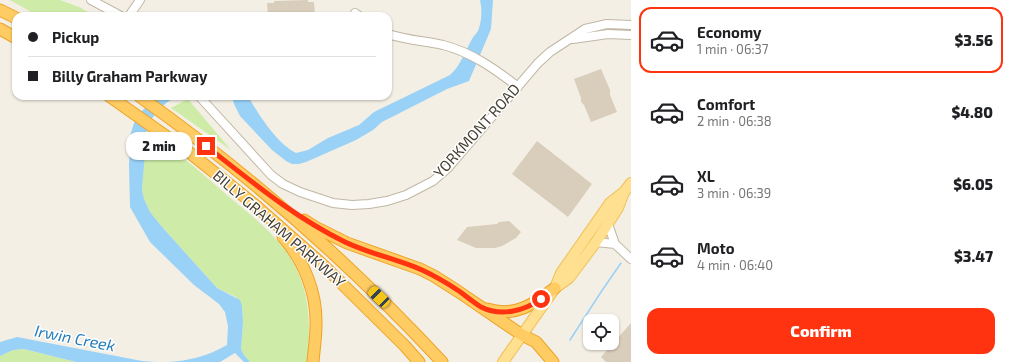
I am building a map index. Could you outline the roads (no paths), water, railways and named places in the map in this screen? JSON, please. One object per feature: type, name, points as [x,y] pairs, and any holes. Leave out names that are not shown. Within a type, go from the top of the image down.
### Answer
[{"type":"highway","points":[[0,10],[12,16]]},
{"type":"highway","points":[[0,29],[12,36]]},
{"type":"highway","name":"BILLY GRAHAM PARKWAY","points":[[114,100],[190,153],[255,205],[323,265],[400,340],[419,362]]},
{"type":"highway","name":"BILLY GRAHAM PARKWAY","points":[[145,100],[266,193],[334,253],[411,329],[442,362]]},
{"type":"highway","points":[[266,193],[315,227],[347,243],[420,269],[434,276],[481,306],[522,336],[536,342],[553,362]]},
{"type":"highway","points":[[255,205],[294,250],[312,290],[316,310],[313,362]]},
{"type":"highway","points":[[481,306],[498,311],[522,309],[534,304],[555,288]]},
{"type":"main road","points":[[503,362],[555,288],[560,273],[610,203],[624,192],[631,183]]},
{"type":"main road","points":[[555,288],[569,278],[596,242],[618,208],[624,192]]},
{"type":"street","points":[[91,0],[114,12]]},
{"type":"street","points":[[131,12],[140,0]]},
{"type":"street","name":"YORKMONT ROAD","points":[[203,100],[271,175],[283,184],[326,201],[363,205],[387,201],[421,188],[439,176],[460,155],[547,54],[586,29],[595,26],[616,24],[631,25]]},
{"type":"street","name":"YORKMONT ROAD","points":[[570,39],[608,34],[631,35]]},
{"type":"street","points":[[392,35],[454,48],[490,66],[518,87]]},
{"type":"street","points":[[608,224],[615,244],[631,259]]},
{"type":"street","points":[[596,242],[615,244]]},
{"type":"water","points":[[480,0],[493,0],[491,29],[469,81],[447,89],[382,122],[373,130],[356,140],[306,162],[292,164],[272,150],[240,116],[234,104],[233,100],[250,100],[263,120],[282,143],[296,153],[308,150],[328,138],[359,125],[374,112],[450,75],[460,63],[478,30],[481,21]]},
{"type":"water","points":[[153,100],[171,100],[153,117],[147,128],[142,190],[144,199],[150,212],[163,228],[217,288],[240,300],[242,306],[243,323],[241,349],[250,362],[244,362],[235,353],[220,362],[167,362],[198,357],[227,345],[228,326],[225,312],[219,304],[194,285],[150,242],[130,207],[130,136],[134,123],[141,112]]},
{"type":"water","points":[[17,337],[142,361],[156,362],[76,362],[24,349],[13,350],[0,356],[0,342]]},
{"type":"waterway","points":[[570,340],[621,263]]},
{"type":"water label","name":"Irwin Creek","points":[[75,338]]}]
